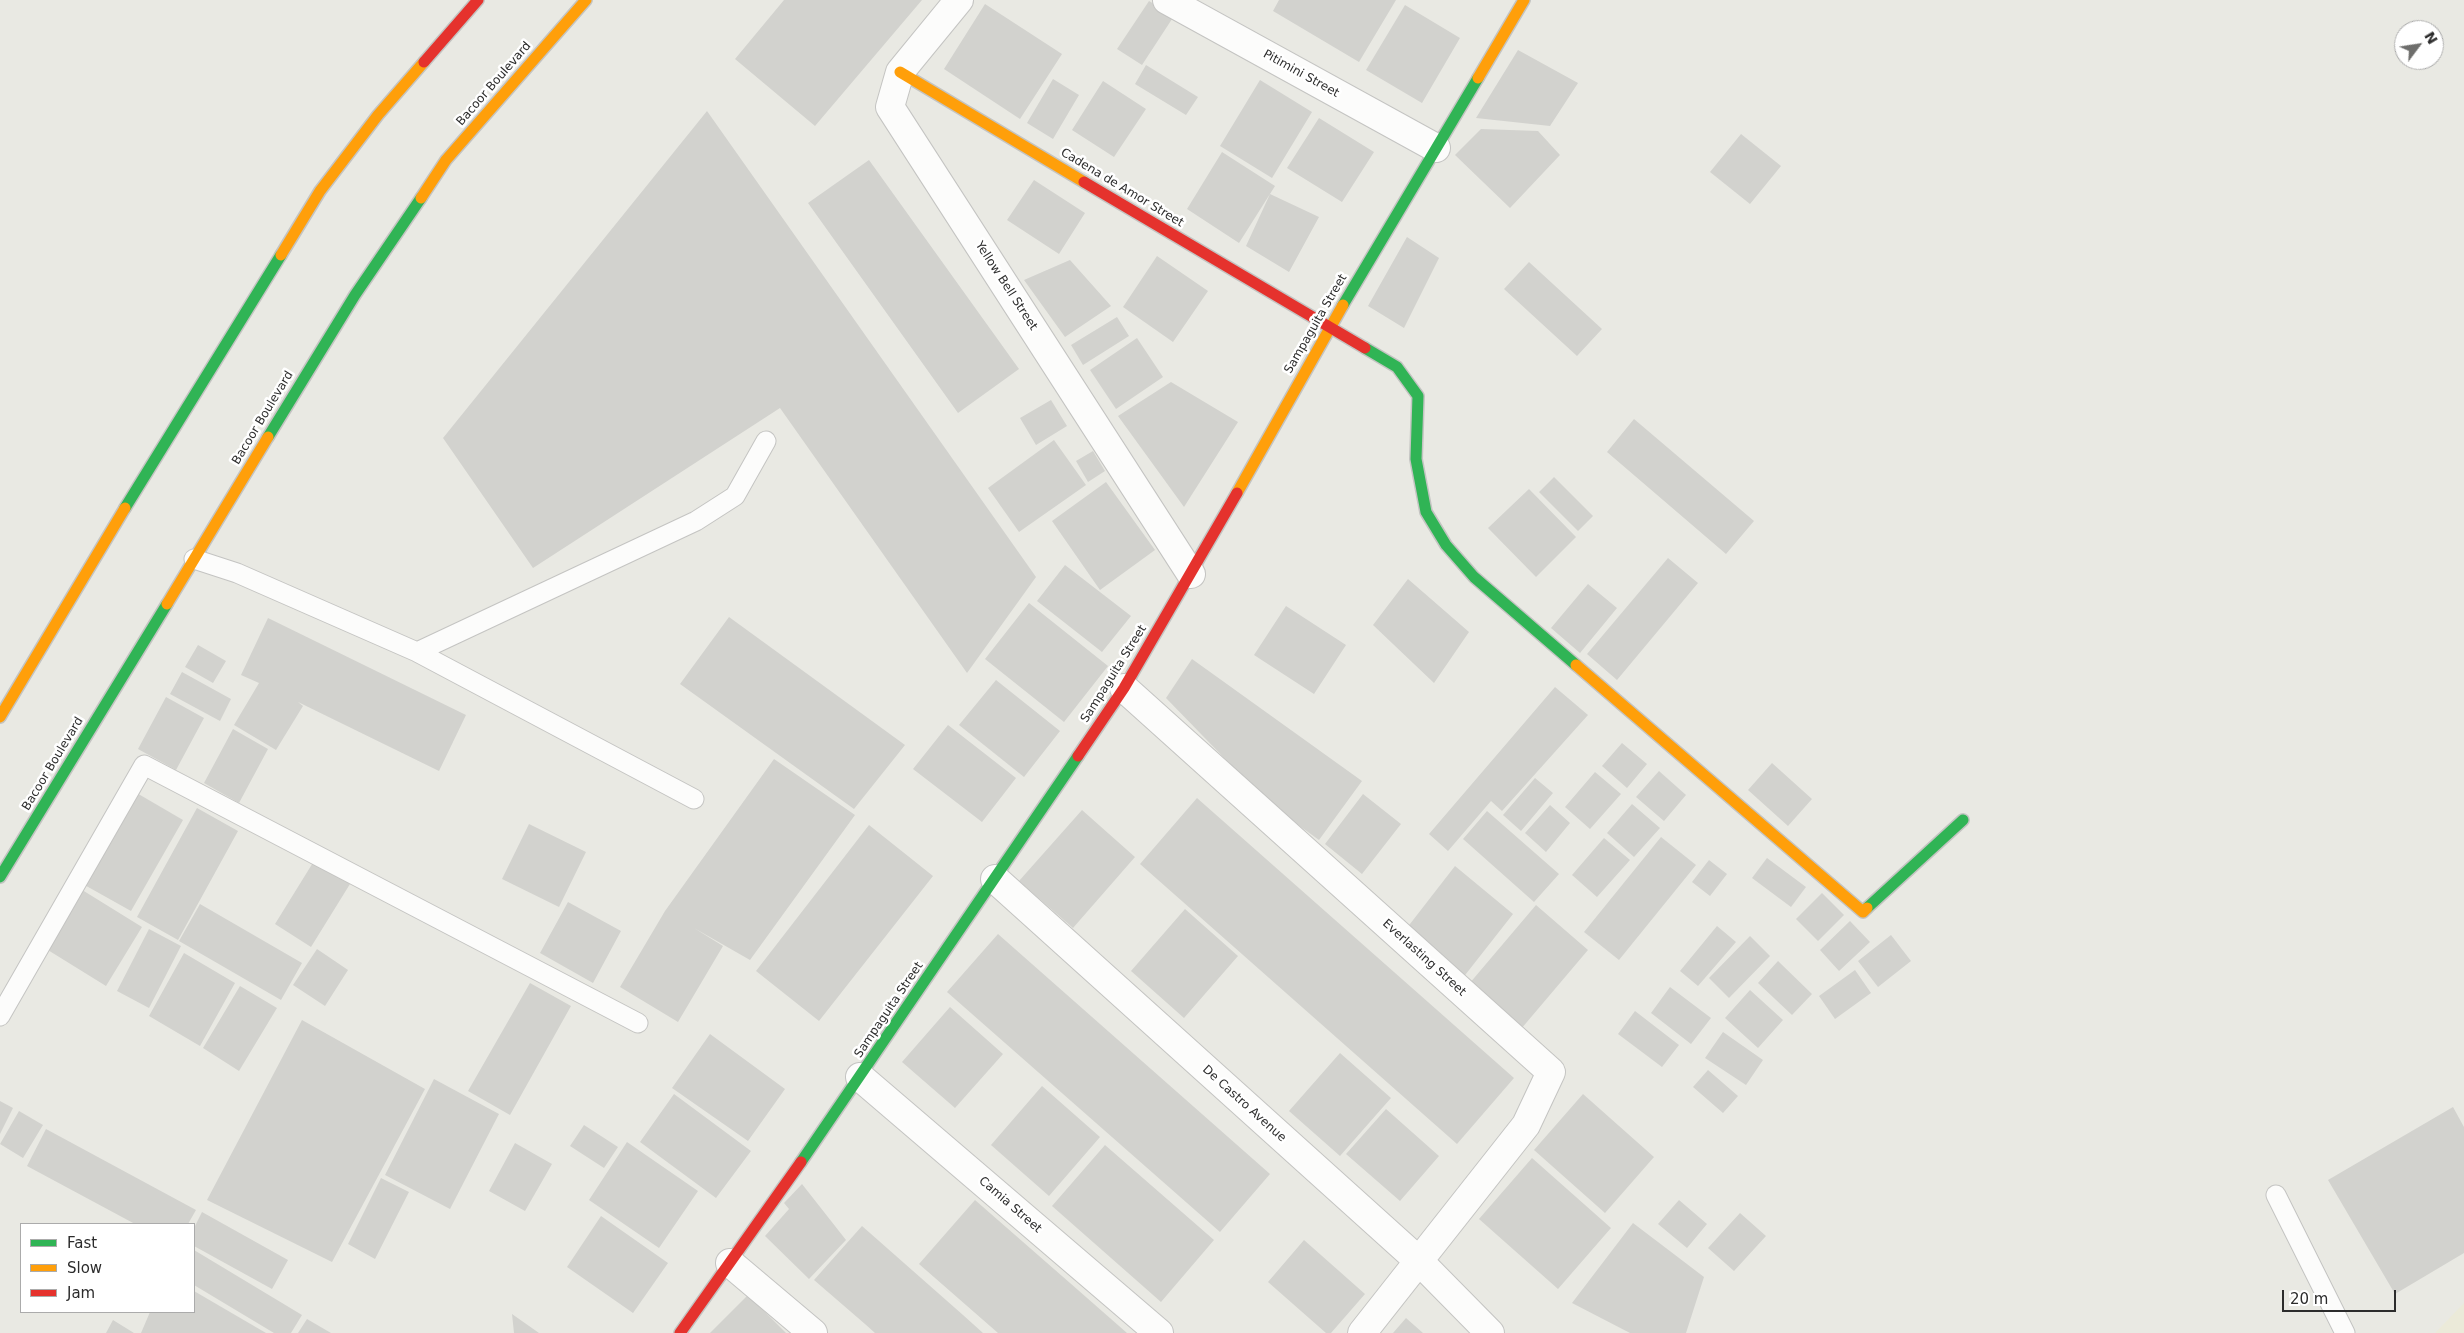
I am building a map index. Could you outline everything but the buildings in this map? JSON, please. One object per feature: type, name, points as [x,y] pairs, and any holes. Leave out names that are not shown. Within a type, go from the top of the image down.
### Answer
[{"type":"street","points":[[0,717],[111,531],[320,191],[378,115],[478,0]]},
{"type":"street","name":"Bacoor Boulevard","points":[[0,877],[355,295],[446,160],[586,0]]},
{"type":"street","name":"Yellow Bell Street","points":[[959,0],[900,72],[890,107],[1191,574]]},
{"type":"street","name":"Pitimini Street","points":[[1167,0],[1436,148]]},
{"type":"street","name":"Sampaguita Street","points":[[680,1333],[860,1077],[1124,688],[1191,574],[1330,327],[1524,0]]},
{"type":"street","name":"Cadena de Amor Street","points":[[900,72],[1396,367],[1418,396],[1416,459],[1426,512],[1446,546],[1474,578],[1863,912],[1963,820]]},
{"type":"street","name":"Everlasting Street","points":[[1124,688],[1551,1072],[1526,1125],[1420,1262]]},
{"type":"street","name":"De Castro Avenue","points":[[995,879],[1420,1262],[1490,1333]]},
{"type":"street","name":"Camia Street","points":[[860,1077],[1159,1333]]},
{"type":"street","points":[[1362,1333],[1420,1262]]},
{"type":"street","points":[[730,1263],[813,1333]]},
{"type":"lane","points":[[417,652],[696,521],[734,496],[766,441]]},
{"type":"lane","points":[[194,559],[236,573],[417,652],[694,799]]},
{"type":"lane","points":[[0,1016],[144,765],[638,1023]]},
{"type":"lane","points":[[2276,1195],[2346,1333]]},
{"type":"shaded area","points":[[2464,1303],[2464,1333],[2435,1333]]},
{"type":"traffic: fast","points":[[1343,305],[1478,78]]},
{"type":"traffic: fast","points":[[268,437],[355,295],[421,198]]},
{"type":"traffic: fast","points":[[125,508],[281,255]]},
{"type":"traffic: fast","points":[[1365,348],[1397,367],[1418,396],[1416,459],[1426,512],[1446,545],[1474,577],[1576,665]]},
{"type":"traffic: fast","points":[[0,877],[167,604]]},
{"type":"traffic: fast","points":[[801,1162],[1078,756]]},
{"type":"traffic: fast","points":[[1867,908],[1963,820]]},
{"type":"traffic: slow","points":[[421,198],[446,160],[586,0]]},
{"type":"traffic: slow","points":[[1478,78],[1524,0]]},
{"type":"traffic: slow","points":[[281,255],[320,191],[378,115],[424,62]]},
{"type":"traffic: slow","points":[[900,72],[1084,182]]},
{"type":"traffic: slow","points":[[1237,493],[1343,305]]},
{"type":"traffic: slow","points":[[167,604],[268,437]]},
{"type":"traffic: slow","points":[[0,717],[125,508]]},
{"type":"traffic: slow","points":[[1576,665],[1863,912],[1867,908]]},
{"type":"traffic: jam","points":[[424,62],[478,0]]},
{"type":"traffic: jam","points":[[1084,182],[1365,348]]},
{"type":"traffic: jam","points":[[1078,756],[1124,688],[1237,493]]},
{"type":"traffic: jam","points":[[680,1333],[801,1162]]}]
